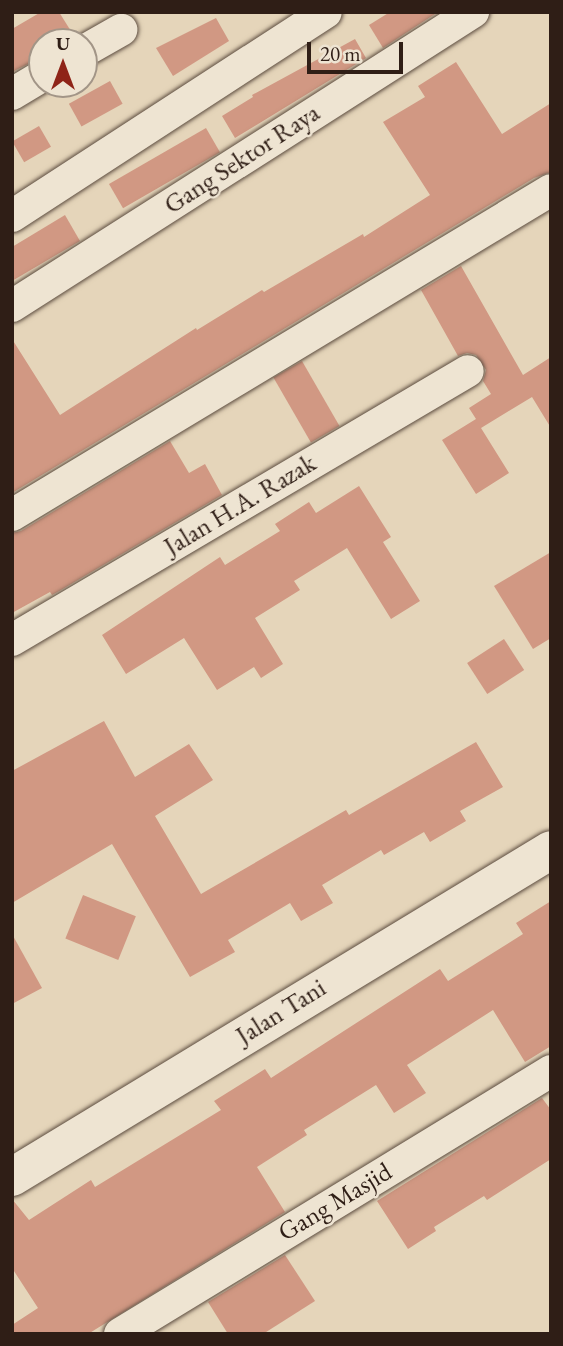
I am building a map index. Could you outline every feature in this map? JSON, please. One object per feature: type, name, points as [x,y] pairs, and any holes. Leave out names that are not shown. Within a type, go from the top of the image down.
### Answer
[{"type":"street","points":[[12,216],[326,12]]},
{"type":"street","name":"Gang Sektor Raya","points":[[12,306],[473,12]]},
{"type":"street","points":[[98,43],[121,30]]},
{"type":"street","points":[[12,94],[28,84]]},
{"type":"street","points":[[12,515],[551,190]]},
{"type":"street","name":"Jalan H.A. Razak","points":[[12,640],[468,371]]},
{"type":"street","name":"Jalan Tani","points":[[12,1177],[551,850]]},
{"type":"street","name":"Gang Masjid","points":[[120,1334],[551,1071]]},
{"type":"building","points":[[41,12],[59,12],[69,28],[28,28],[28,64],[12,72],[12,29]]},
{"type":"building","points":[[390,12],[438,12],[383,48],[369,25]]},
{"type":"building","points":[[216,18],[229,41],[173,76],[156,48]]},
{"type":"building","points":[[355,39],[366,58],[235,138],[222,116],[253,97],[252,95]]},
{"type":"building","points":[[456,62],[502,134],[551,103],[551,172],[534,178],[12,493],[12,339],[60,415],[196,328],[197,330],[363,234],[364,237],[430,195],[383,122],[425,97],[418,86]]},
{"type":"building","points":[[110,81],[123,104],[81,127],[69,104],[79,98],[98,98],[98,88]]},
{"type":"building","points":[[39,126],[51,147],[24,162],[12,142]]},
{"type":"building","points":[[206,128],[220,152],[123,208],[109,184]]},
{"type":"building","points":[[65,215],[80,241],[12,281],[12,247]]},
{"type":"building","points":[[461,266],[523,375],[551,357],[551,428],[532,397],[481,428],[509,473],[476,494],[442,440],[476,419],[469,408],[491,394],[483,381],[486,370],[476,355],[467,353],[458,356],[421,290]]},
{"type":"building","points":[[302,361],[340,426],[311,442],[273,378]]},
{"type":"building","points":[[170,441],[189,473],[205,464],[222,495],[61,590],[52,595],[50,592],[12,613],[12,533],[21,531]]},
{"type":"building","points":[[359,486],[391,537],[383,542],[420,601],[391,619],[347,548],[294,581],[300,590],[255,618],[283,664],[261,678],[254,667],[217,690],[184,638],[126,674],[102,635],[220,557],[225,565],[280,531],[275,524],[309,502],[316,513]]},
{"type":"building","points":[[551,552],[551,638],[533,649],[494,586]]},
{"type":"building","points":[[504,639],[524,670],[487,694],[467,663]]},
{"type":"building","points":[[104,721],[135,777],[189,744],[213,780],[155,816],[201,894],[346,810],[349,815],[476,742],[503,787],[460,811],[466,821],[430,842],[424,832],[384,855],[381,850],[322,885],[333,903],[301,921],[290,903],[228,940],[235,952],[190,977],[112,844],[12,903],[12,771]]},
{"type":"building","points":[[83,895],[136,916],[118,960],[65,939]]},
{"type":"building","points":[[551,901],[551,1046],[525,1062],[493,1010],[407,1065],[426,1093],[394,1113],[376,1085],[304,1130],[307,1135],[257,1167],[285,1212],[88,1334],[12,1334],[12,1325],[38,1308],[12,1268],[12,1199],[29,1220],[91,1180],[95,1187],[221,1110],[214,1101],[265,1069],[271,1078],[440,969],[448,981],[523,934],[516,923]]},
{"type":"building","points":[[12,934],[42,988],[12,1004]]},
{"type":"building","points":[[542,1098],[551,1110],[551,1159],[487,1200],[484,1196],[434,1227],[436,1231],[408,1249],[377,1201]]},
{"type":"building","points":[[285,1255],[315,1301],[263,1334],[228,1334],[208,1302]]}]
